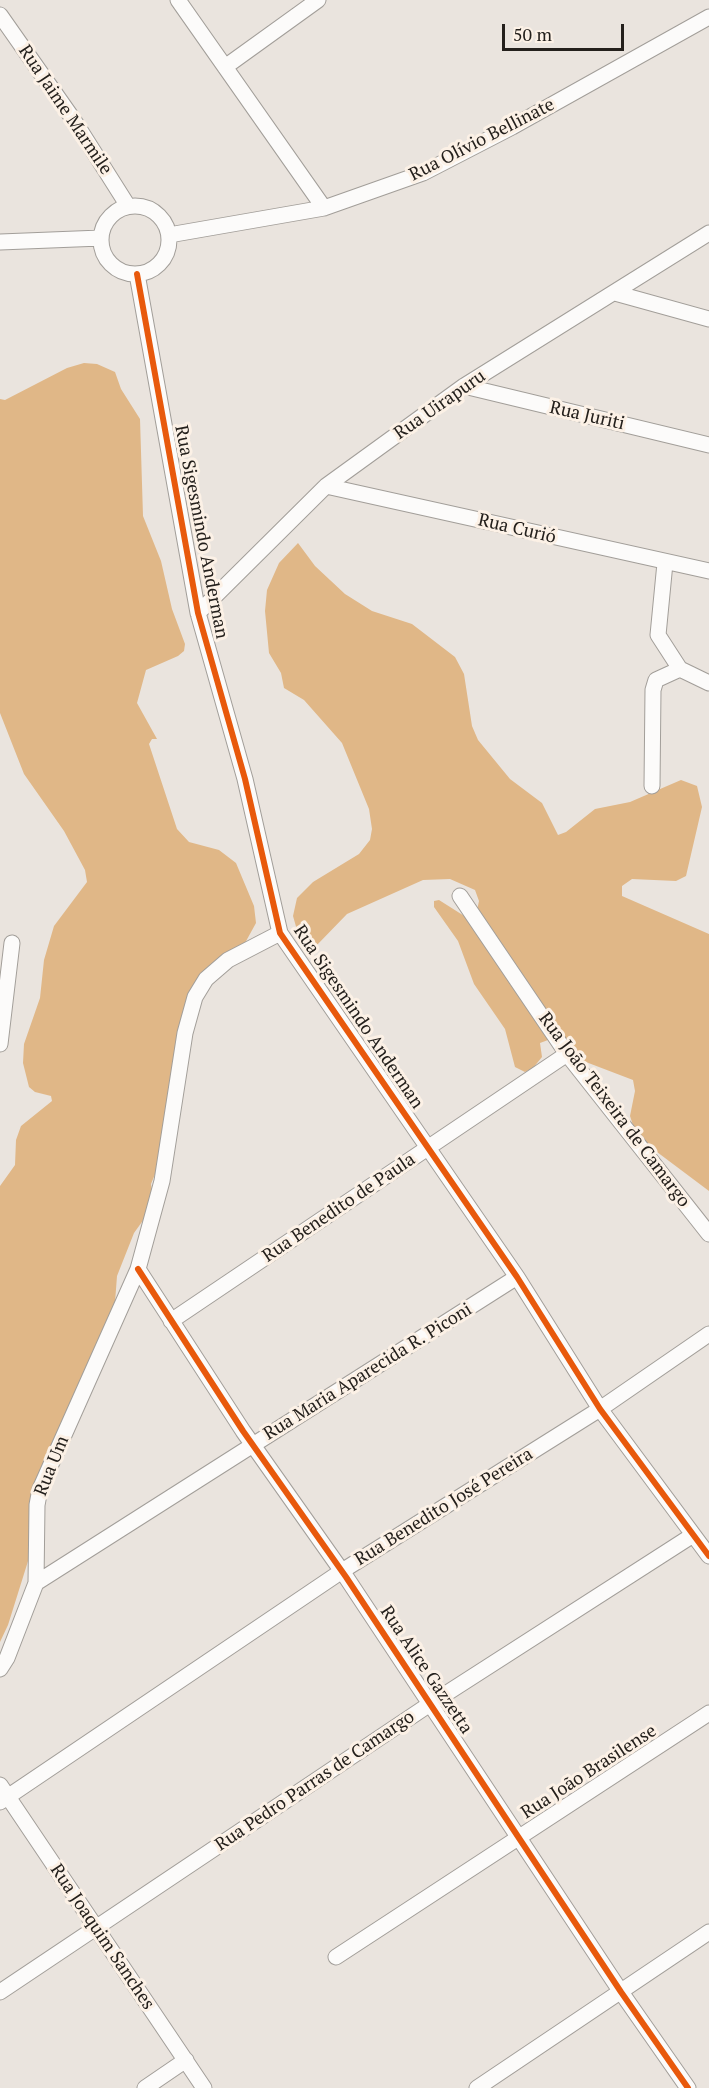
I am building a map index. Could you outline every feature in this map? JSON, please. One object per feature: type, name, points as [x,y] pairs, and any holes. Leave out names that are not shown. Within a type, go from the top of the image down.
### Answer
[{"type":"street","points":[[178,0],[324,207]]},
{"type":"street","points":[[225,68],[318,0]]},
{"type":"street","name":"Rua Jaime Marmile","points":[[0,15],[73,119],[128,206]]},
{"type":"street","name":"Rua Olívio Bellinate","points":[[169,235],[324,207],[423,173],[512,127],[709,17]]},
{"type":"street","points":[[128,206],[150,209],[159,215],[169,235],[169,246],[158,266],[137,274],[125,273],[107,259],[101,238],[109,217],[128,206]]},
{"type":"street","name":"Rua Uirapuru","points":[[198,613],[326,486],[464,386],[709,233]]},
{"type":"street","points":[[0,242],[101,238]]},
{"type":"street","name":"Rua Sigesmindo Anderman","points":[[137,274],[198,613],[245,779],[280,933],[517,1277],[600,1409],[709,1556]]},
{"type":"street","points":[[615,293],[709,318]]},
{"type":"street","name":"Rua Juriti","points":[[464,386],[709,445]]},
{"type":"street","name":"Rua Curió","points":[[326,486],[665,563],[709,570]]},
{"type":"street","points":[[665,563],[658,635],[680,669],[709,683]]},
{"type":"street","points":[[652,786],[653,690],[656,680],[680,669]]},
{"type":"street","name":"Rua João Teixeira de Camargo","points":[[460,896],[567,1054],[709,1234]]},
{"type":"street","name":"Rua Um","points":[[0,1669],[7,1658],[36,1583],[37,1505],[40,1489],[138,1269],[162,1181],[185,1033],[195,997],[206,979],[228,960],[280,933]]},
{"type":"street","points":[[0,1044],[12,943]]},
{"type":"street","name":"Rua Benedito de Paula","points":[[171,1321],[567,1054]]},
{"type":"street","name":"Rua Alice Gazzetta","points":[[138,1269],[253,1445],[342,1571],[621,1992],[688,2088]]},
{"type":"street","name":"Rua Maria Aparecida R. Piconi","points":[[36,1583],[517,1277]]},
{"type":"street","name":"Rua Benedito José Pereira","points":[[3,1795],[342,1571],[600,1409],[709,1334]]},
{"type":"street","name":"Rua Pedro Parras de Camargo","points":[[0,1992],[430,1704],[693,1535]]},
{"type":"street","name":"Rua João Brasilense","points":[[336,1957],[519,1835],[709,1713]]},
{"type":"street","name":"Rua Joaquim Sanches","points":[[3,1795],[97,1928],[204,2088]]},
{"type":"street","points":[[477,2088],[709,1932]]},
{"type":"street","points":[[145,2088],[186,2060]]},
{"type":"shaded area","points":[[84,363],[97,364],[115,372],[121,389],[140,419],[143,516],[161,561],[172,609],[185,644],[184,651],[178,656],[146,670],[137,703],[157,739],[152,739],[149,744],[177,829],[189,842],[219,850],[236,863],[254,906],[256,923],[245,943],[209,968],[162,1157],[151,1184],[154,1205],[134,1233],[117,1276],[112,1342],[50,1448],[29,1558],[8,1625],[0,1642],[0,1186],[15,1165],[16,1140],[21,1126],[52,1101],[51,1096],[35,1092],[29,1087],[23,1063],[24,1044],[40,998],[44,960],[54,926],[87,882],[85,870],[64,831],[24,774],[0,713],[0,399],[5,400],[67,368]]},
{"type":"shaded area","points":[[298,543],[315,566],[345,594],[372,611],[412,624],[455,657],[464,674],[472,726],[478,740],[510,779],[542,803],[558,835],[566,832],[595,809],[630,802],[681,780],[697,786],[702,807],[686,876],[676,881],[632,879],[622,886],[622,896],[709,934],[709,1191],[637,1137],[630,1116],[635,1091],[633,1080],[578,1059],[548,1040],[540,1043],[542,1057],[533,1068],[525,1072],[515,1067],[505,1029],[474,984],[458,941],[434,907],[434,901],[439,900],[469,919],[475,920],[479,901],[475,890],[450,879],[423,880],[347,914],[317,945],[308,945],[299,937],[293,916],[297,898],[313,882],[359,854],[370,840],[372,829],[369,809],[342,743],[304,700],[284,688],[281,673],[269,653],[265,611],[267,590],[279,563]]},
{"type":"cycle path","points":[[137,274],[198,613],[245,779],[280,933],[517,1277],[600,1409],[709,1556]]},
{"type":"cycle path","points":[[138,1269],[243,1431],[346,1577],[621,1992],[688,2088]]}]
